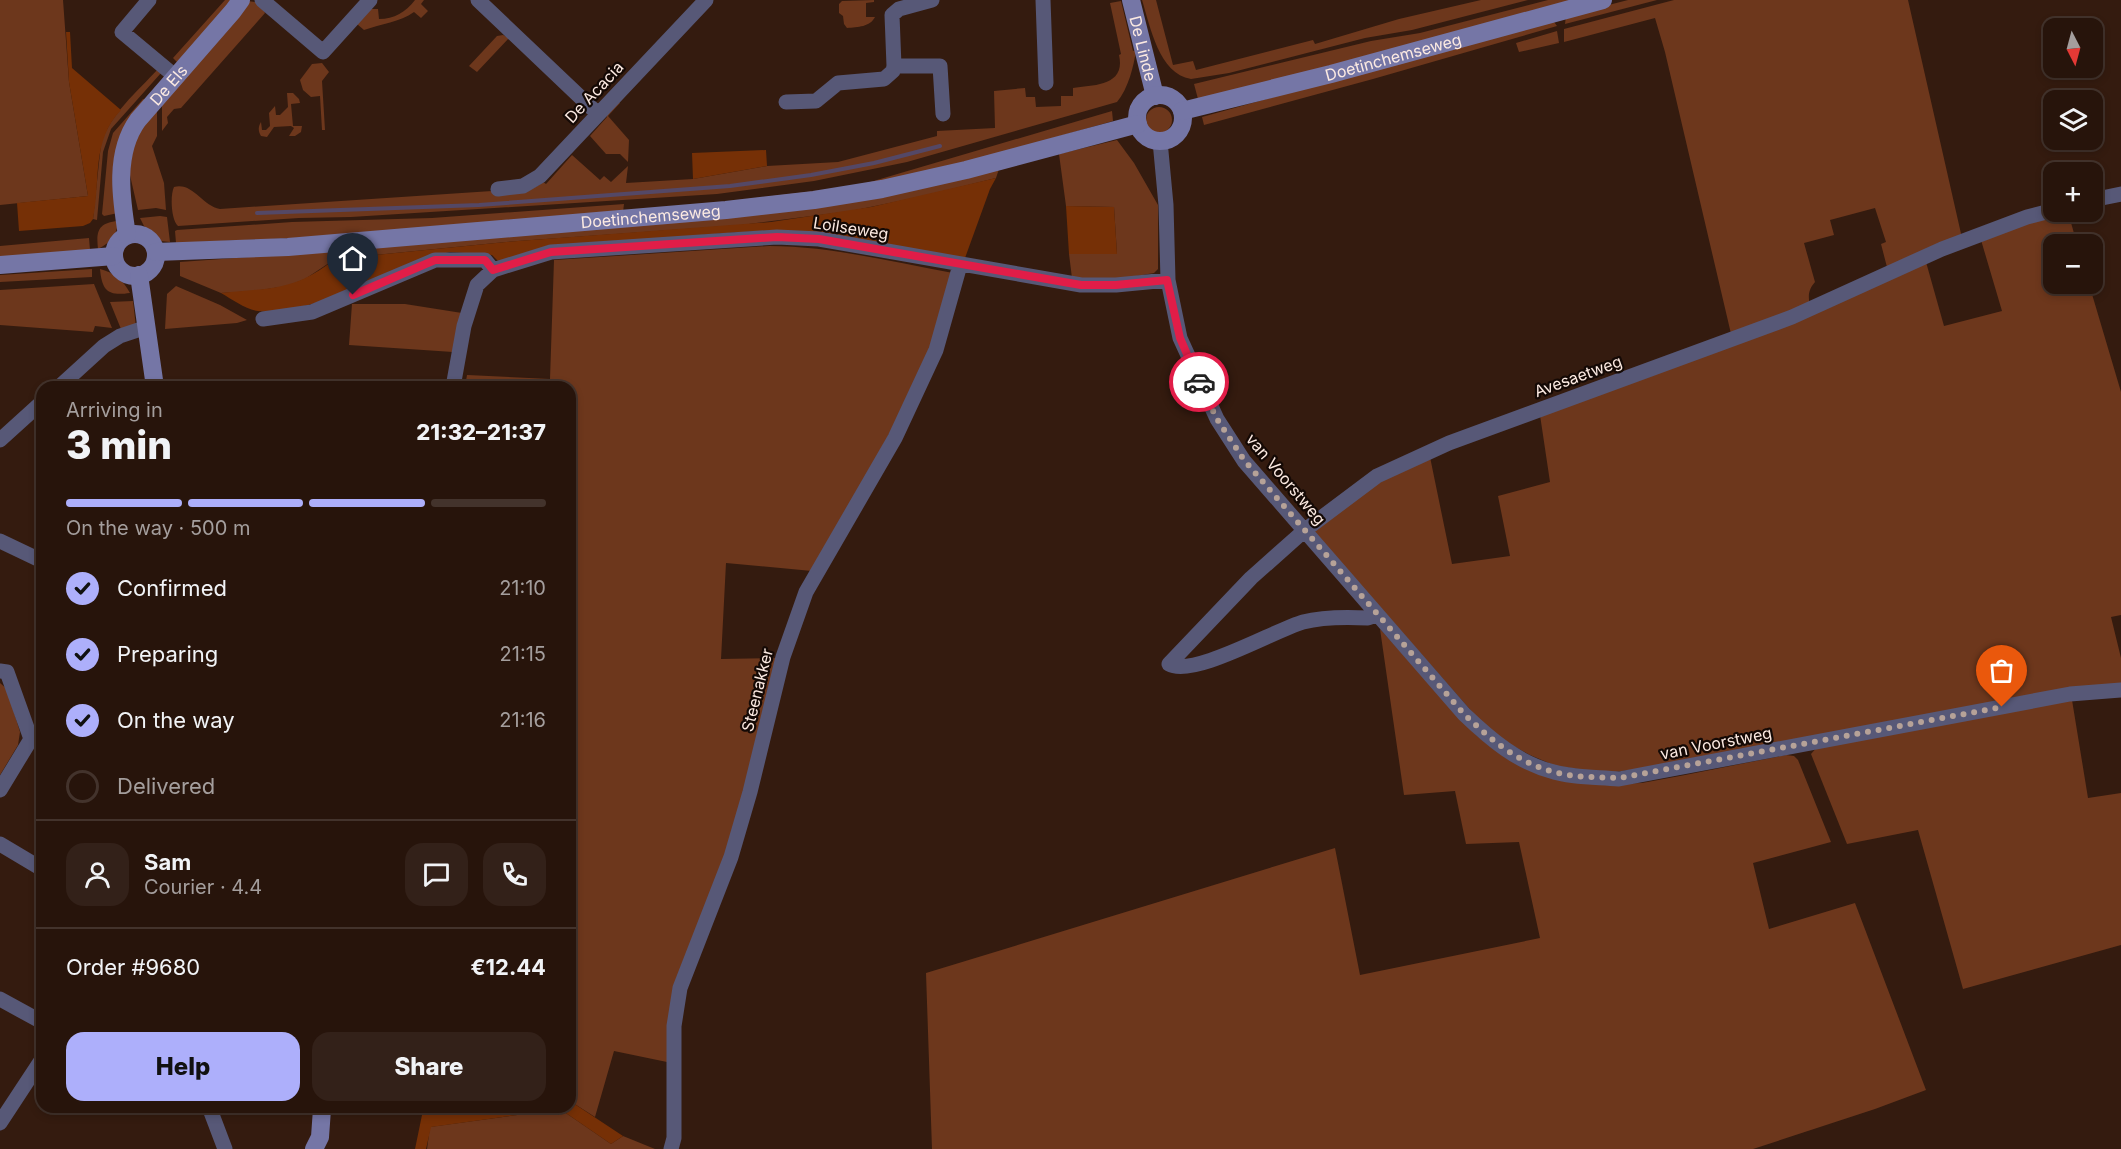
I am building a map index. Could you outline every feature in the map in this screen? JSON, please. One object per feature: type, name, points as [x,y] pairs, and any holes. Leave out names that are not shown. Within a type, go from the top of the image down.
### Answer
[{"type":"main road","name":"De Els","points":[[132,235],[129,193],[123,182],[122,158],[128,136],[138,120],[241,0]]},
{"type":"main road","name":"De Linde","points":[[1131,0],[1155,96]]},
{"type":"main road","name":"Doetinchemseweg","points":[[1182,111],[1331,75],[1604,0]]},
{"type":"main road","points":[[1155,96],[1166,96],[1176,102],[1182,111],[1182,122],[1178,131],[1170,138],[1160,141],[1150,139],[1142,133],[1138,124],[1137,115],[1140,106],[1146,99],[1155,96]]},
{"type":"main road","name":"Doetinchemseweg","points":[[156,252],[288,247],[714,211],[814,200],[882,189],[966,170],[1138,124]]},
{"type":"main road","points":[[132,235],[150,240],[156,252],[152,267],[139,275],[122,271],[114,256],[118,242],[132,235]]},
{"type":"main road","points":[[0,265],[114,256]]},
{"type":"main road","points":[[139,275],[154,381]]},
{"type":"main road","points":[[314,1149],[320,1137],[321,1113]]},
{"type":"street","points":[[149,0],[122,32],[176,77]]},
{"type":"street","points":[[262,0],[323,52],[370,0]]},
{"type":"street","points":[[478,0],[598,114]]},
{"type":"street","name":"De Acacia","points":[[498,189],[523,186],[536,179],[706,0]]},
{"type":"street","points":[[786,102],[816,101],[838,83],[884,79],[893,71],[894,66],[892,15],[899,9],[932,0]]},
{"type":"street","points":[[1043,0],[1046,83]]},
{"type":"street","points":[[894,66],[940,66],[943,114]]},
{"type":"street","name":"van Voorstweg","points":[[1160,141],[1166,205],[1167,280],[1180,338],[1217,419],[1244,460],[1464,714],[1492,741],[1522,760],[1553,772],[1581,777],[1619,778],[1653,774],[2070,694],[2121,690]]},
{"type":"street","points":[[2103,198],[2121,194]]},
{"type":"street","name":"Avesaetweg","points":[[1377,615],[1368,618],[1354,617],[1305,622],[1217,657],[1176,668],[1169,664],[1251,578],[1305,530],[1377,476],[1449,443],[1792,317],[1942,249],[2043,213]]},
{"type":"street","name":"Loilseweg","points":[[493,270],[551,252],[777,237],[819,239],[1081,285],[1116,285],[1167,280]]},
{"type":"street","points":[[263,319],[312,312],[435,260],[485,260],[493,270],[477,285],[464,326],[454,381]]},
{"type":"street","name":"Steenakker","points":[[671,1149],[674,1138],[674,1026],[680,988],[731,857],[750,792],[783,657],[806,592],[895,438],[936,350],[960,265]]},
{"type":"street","points":[[65,381],[104,346],[120,336],[147,327]]},
{"type":"street","points":[[0,440],[36,407]]},
{"type":"street","points":[[0,541],[36,558]]},
{"type":"street","points":[[0,671],[7,672],[36,737],[0,790]]},
{"type":"street","points":[[0,844],[36,865]]},
{"type":"street","points":[[0,999],[36,1020]]},
{"type":"street","points":[[0,1123],[36,1068]]},
{"type":"street","points":[[211,1113],[225,1149]]},
{"type":"shaded area","points":[[0,0],[63,0],[69,82],[88,196],[0,205]]},
{"type":"shaded area","points":[[225,0],[235,0],[179,64],[173,58]]},
{"type":"shaded area","points":[[415,0],[424,0],[421,4],[428,11],[421,18],[414,12],[397,21],[364,30],[357,24],[370,9],[378,9],[379,19],[390,18],[404,11]]},
{"type":"shaded area","points":[[874,0],[874,2],[866,3],[866,17],[875,17],[873,20],[863,26],[847,28],[843,16],[839,13],[839,4],[842,1]]},
{"type":"shaded area","points":[[1142,0],[1156,0],[1173,65],[1193,61],[1196,70],[1313,40],[1315,44],[1399,19],[1481,0],[1528,0],[1229,73],[1191,79],[1180,75],[1164,59],[1153,35]]},
{"type":"shaded area","points":[[1548,0],[1578,0],[1343,64],[1198,99],[1194,84],[1371,41],[1420,33]]},
{"type":"shaded area","points":[[1628,0],[1657,0],[1565,24],[1566,16]]},
{"type":"shaded area","points":[[1674,0],[1908,0],[1962,238],[1888,271],[1881,244],[1886,242],[1875,208],[1830,220],[1834,235],[1804,243],[1815,282],[1809,293],[1810,306],[1732,338],[1655,18],[1564,42],[1564,29]]},
{"type":"shaded area","points":[[248,1],[260,3],[265,13],[181,108],[174,109],[167,117],[168,123],[162,131],[162,101]]},
{"type":"shaded area","points":[[1121,1],[1133,51],[1136,50],[1130,77],[1117,102],[907,162],[814,181],[717,194],[178,226],[173,213],[174,187],[181,186],[220,209],[492,191],[493,194],[513,193],[531,189],[543,182],[546,184],[572,155],[600,180],[604,176],[611,182],[628,166],[626,183],[693,179],[767,166],[838,162],[937,136],[937,131],[995,128],[994,91],[1025,88],[1026,97],[1035,97],[1036,107],[1061,106],[1061,96],[1073,96],[1073,88],[1106,82],[1118,73],[1119,55],[1121,54],[1110,3]]},
{"type":"shaded area","points":[[1552,19],[1557,26],[1204,125],[1202,117]]},
{"type":"shaded area","points":[[1557,31],[1559,43],[1519,52],[1516,43]]},
{"type":"shaded area","points":[[66,32],[70,32],[72,68],[121,110],[105,135],[101,148],[93,219],[90,223],[83,226],[19,231],[17,203],[88,196],[69,82]]},
{"type":"shaded area","points":[[503,35],[509,38],[477,72],[469,66],[497,36]]},
{"type":"shaded area","points":[[322,63],[329,72],[322,81],[325,130],[322,130],[320,96],[311,97],[303,90],[300,80],[312,64]]},
{"type":"shaded area","points":[[158,69],[161,73],[111,129],[103,152],[97,220],[93,219],[101,144],[105,133],[117,113]]},
{"type":"shaded area","points":[[287,93],[293,93],[299,99],[300,103],[291,104],[293,126],[302,126],[301,132],[295,136],[289,136],[294,128],[291,126],[274,127],[267,137],[261,136],[260,124],[261,122],[262,130],[270,126],[269,113],[275,106],[276,115],[280,115],[288,107]]},
{"type":"shaded area","points":[[143,99],[148,100],[130,121],[118,213],[104,216],[102,214],[108,151],[113,133]]},
{"type":"shaded area","points":[[617,101],[620,103],[608,116],[629,140],[628,162],[620,154],[606,154],[590,136],[607,117],[605,114]]},
{"type":"shaded area","points":[[157,107],[157,136],[152,146],[164,183],[166,210],[156,208],[138,210],[129,171],[134,141]]},
{"type":"shaded area","points":[[1159,107],[1168,111],[1172,120],[1168,129],[1159,133],[1150,129],[1146,120],[1150,111]]},
{"type":"shaded area","points":[[1112,111],[1113,121],[954,166],[860,185]]},
{"type":"shaded area","points":[[1117,140],[1134,163],[1158,205],[1158,269],[1154,273],[1107,281],[1072,278],[1069,254],[1117,254],[1114,207],[1066,206],[1059,154]]},
{"type":"shaded area","points":[[766,150],[767,166],[693,179],[692,153]]},
{"type":"shaded area","points":[[999,169],[996,178],[851,211],[741,225],[506,242],[335,259],[305,279],[287,286],[254,291],[221,293],[180,276],[180,262],[276,255]]},
{"type":"shaded area","points":[[996,178],[965,258],[764,231],[631,242],[498,261],[492,255],[450,252],[437,255],[323,301],[277,311],[253,310],[221,293],[294,283],[335,259],[506,242],[771,222],[871,207]]},
{"type":"shaded area","points":[[624,204],[623,212],[340,236],[176,243],[175,231],[292,222],[432,218]]},
{"type":"shaded area","points":[[1066,206],[1114,207],[1117,254],[1069,254]]},
{"type":"shaded area","points":[[167,217],[170,242],[160,241],[144,226],[140,218]]},
{"type":"shaded area","points":[[2043,218],[2043,222],[2071,222],[2074,234],[2043,234],[2043,294],[2092,294],[2121,392],[2121,615],[2111,617],[2121,658],[2121,684],[1698,761],[1607,773],[1556,766],[1504,741],[1481,722],[1314,532],[1368,488],[1430,457],[1452,564],[1510,556],[1498,496],[1550,482],[1540,415],[1926,262],[1944,326],[2002,311],[1981,240]]},
{"type":"shaded area","points":[[118,221],[113,238],[98,249],[97,237],[102,226]]},
{"type":"shaded area","points":[[89,238],[90,250],[0,259],[0,246]]},
{"type":"shaded area","points":[[769,246],[838,252],[953,273],[931,346],[909,399],[812,571],[726,563],[721,659],[778,658],[748,783],[715,888],[667,1062],[614,1051],[595,1117],[576,1105],[576,381],[466,381],[467,375],[550,379],[554,260]]},
{"type":"shaded area","points":[[92,269],[92,277],[0,282],[0,275]]},
{"type":"shaded area","points":[[100,269],[118,278],[130,293],[117,294],[108,291],[103,283]]},
{"type":"shaded area","points":[[94,284],[112,328],[95,326],[93,332],[0,325],[0,290]]},
{"type":"shaded area","points":[[176,286],[220,305],[247,320],[237,323],[165,329],[167,294]]},
{"type":"shaded area","points":[[133,301],[137,336],[123,334],[110,302]]},
{"type":"shaded area","points":[[352,304],[405,304],[462,313],[453,352],[349,345]]},
{"type":"shaded area","points":[[1380,629],[1477,736],[1507,759],[1614,784],[1642,783],[1786,755],[1794,756],[1798,760],[1831,842],[1753,863],[1769,929],[1855,903],[1926,1090],[1753,1149],[932,1149],[926,973],[1335,848],[1360,975],[1540,938],[1519,842],[1466,844],[1455,791],[1404,795]]},
{"type":"shaded area","points":[[0,683],[7,689],[20,732],[18,745],[0,775]]},
{"type":"shaded area","points":[[2072,700],[2088,798],[2121,793],[2121,945],[1963,989],[1918,830],[1847,844],[1811,754],[1818,746]]},
{"type":"shaded area","points":[[576,1105],[623,1136],[611,1144],[566,1113],[576,1113]]},
{"type":"shaded area","points":[[531,1113],[566,1113],[611,1144],[623,1136],[655,1149],[427,1149],[430,1127]]},
{"type":"shaded area","points":[[531,1113],[431,1127],[426,1149],[415,1149],[422,1115]]},
{"type":"waterway","points":[[257,213],[479,205],[730,186],[811,175],[874,163],[940,146]]},
{"type":"way so far","points":[[1199,382],[1217,419],[1244,460],[1464,714],[1492,741],[1522,760],[1553,772],[1581,777],[1619,778],[1653,774],[2002,707]]},
{"type":"route","points":[[353,295],[435,260],[485,260],[493,270],[551,252],[777,237],[819,239],[1081,285],[1116,285],[1167,280],[1180,338],[1199,382]]}]
